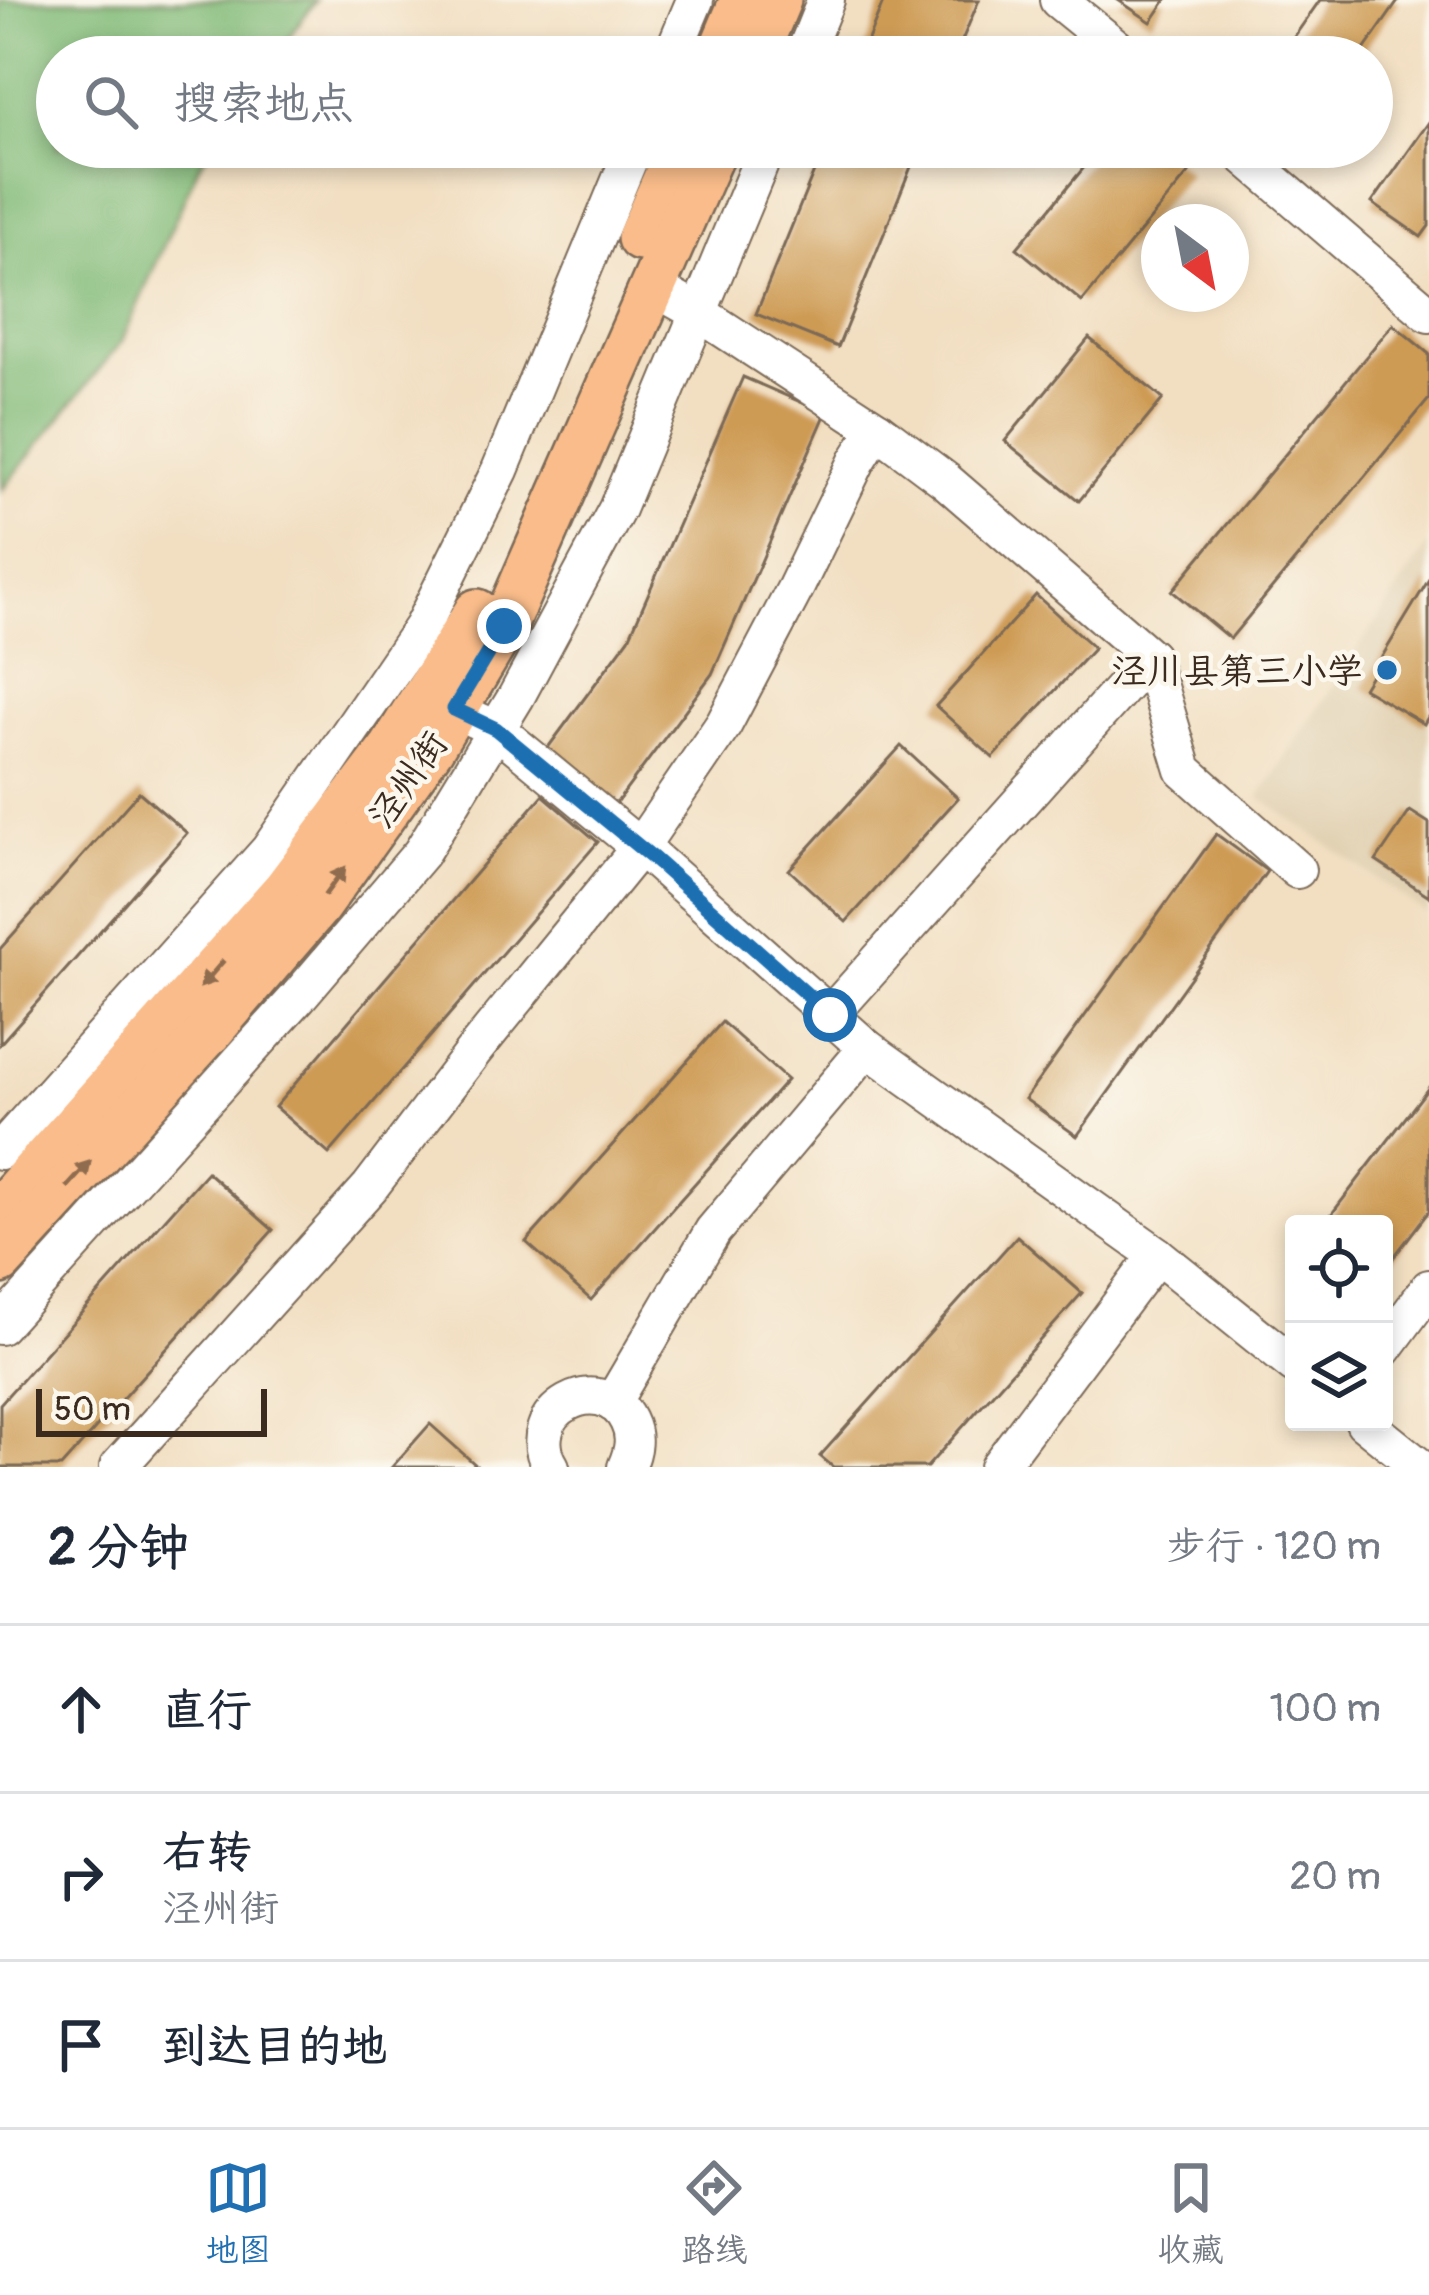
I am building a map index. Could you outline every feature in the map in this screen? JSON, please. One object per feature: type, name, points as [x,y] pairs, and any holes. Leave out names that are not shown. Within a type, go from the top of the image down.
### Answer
[{"type":"main road","points":[[728,36],[743,0]]},
{"type":"main road","points":[[763,36],[778,0]]},
{"type":"main road","name":"泾州街","points":[[0,1210],[285,890],[393,747],[478,611],[671,168]]},
{"type":"main road","name":"泾州街","points":[[0,1261],[319,904],[431,748],[504,626],[705,168]]},
{"type":"street","points":[[680,36],[695,0]]},
{"type":"street","points":[[811,36],[826,0]]},
{"type":"street","points":[[1058,0],[1102,36]]},
{"type":"street","points":[[0,1151],[269,850],[422,627],[500,470],[625,168]]},
{"type":"street","points":[[0,1326],[421,853],[496,729],[616,509],[758,168]]},
{"type":"street","points":[[1259,168],[1429,314]]},
{"type":"street","points":[[653,287],[877,428],[946,480],[1150,657],[1184,770],[1297,870]]},
{"type":"street","points":[[118,1467],[370,1187],[640,847],[724,724],[877,428]]},
{"type":"street","points":[[830,1015],[1150,657]]},
{"type":"street","points":[[454,709],[496,729],[640,847],[868,1048],[1157,1255],[1285,1358]]},
{"type":"street","points":[[612,1403],[713,1231],[868,1048]]},
{"type":"street","points":[[998,1467],[1157,1255]]},
{"type":"street","points":[[1393,1337],[1429,1288]]},
{"type":"street","points":[[551,1467],[543,1445],[549,1418],[559,1407],[584,1396],[599,1397],[623,1412],[634,1438],[626,1467]]},
{"type":"street","points":[[1375,1431],[1420,1467]]},
{"type":"shaded area","name":"泾川县第三小学","points":[[1429,543],[1429,915],[1259,797]]},
{"type":"green space","points":[[0,0],[316,0],[290,36],[36,36],[36,168],[198,168],[122,341],[2,490]]},
{"type":"building","points":[[884,0],[979,0],[964,36],[869,36]]},
{"type":"building","points":[[1118,0],[1166,0],[1151,22]]},
{"type":"building","points":[[1320,0],[1399,0],[1374,36],[1295,36]]},
{"type":"building","points":[[1429,122],[1429,226],[1421,237],[1372,203]]},
{"type":"building","points":[[815,168],[910,168],[838,347],[756,314]]},
{"type":"building","points":[[1084,168],[1183,168],[1189,173],[1163,204],[1141,204],[1141,231],[1082,302],[1017,248]]},
{"type":"building","points":[[1393,324],[1429,354],[1429,399],[1230,639],[1172,591]]},
{"type":"building","points":[[1089,338],[1163,399],[1079,501],[1005,441]]},
{"type":"building","points":[[743,377],[826,413],[712,674],[615,805],[544,753],[629,638]]},
{"type":"building","points":[[1429,579],[1429,715],[1424,724],[1363,688]]},
{"type":"building","points":[[1036,595],[1094,648],[993,758],[936,706]]},
{"type":"building","points":[[901,746],[958,798],[846,922],[789,870]]},
{"type":"building","points":[[139,792],[187,833],[0,1044],[0,949]]},
{"type":"building","points":[[543,795],[598,842],[329,1154],[275,1107]]},
{"type":"building","points":[[1410,811],[1429,823],[1429,896],[1376,861]]},
{"type":"building","points":[[1216,834],[1267,871],[1077,1136],[1025,1099]]},
{"type":"building","points":[[722,1022],[787,1080],[591,1300],[526,1242]]},
{"type":"building","points":[[1429,1087],[1429,1211],[1393,1258],[1393,1215],[1331,1215]]},
{"type":"building","points":[[207,1172],[273,1230],[61,1467],[0,1467],[0,1404]]},
{"type":"building","points":[[1017,1236],[1082,1293],[927,1467],[833,1467],[820,1456]]},
{"type":"building","points":[[430,1424],[478,1467],[392,1467]]},
{"type":"place","name":"泾川县第三小学","points":[[1387,670]]},
{"type":"route","points":[[504,626],[454,709],[496,729],[654,859],[830,1015]]}]
